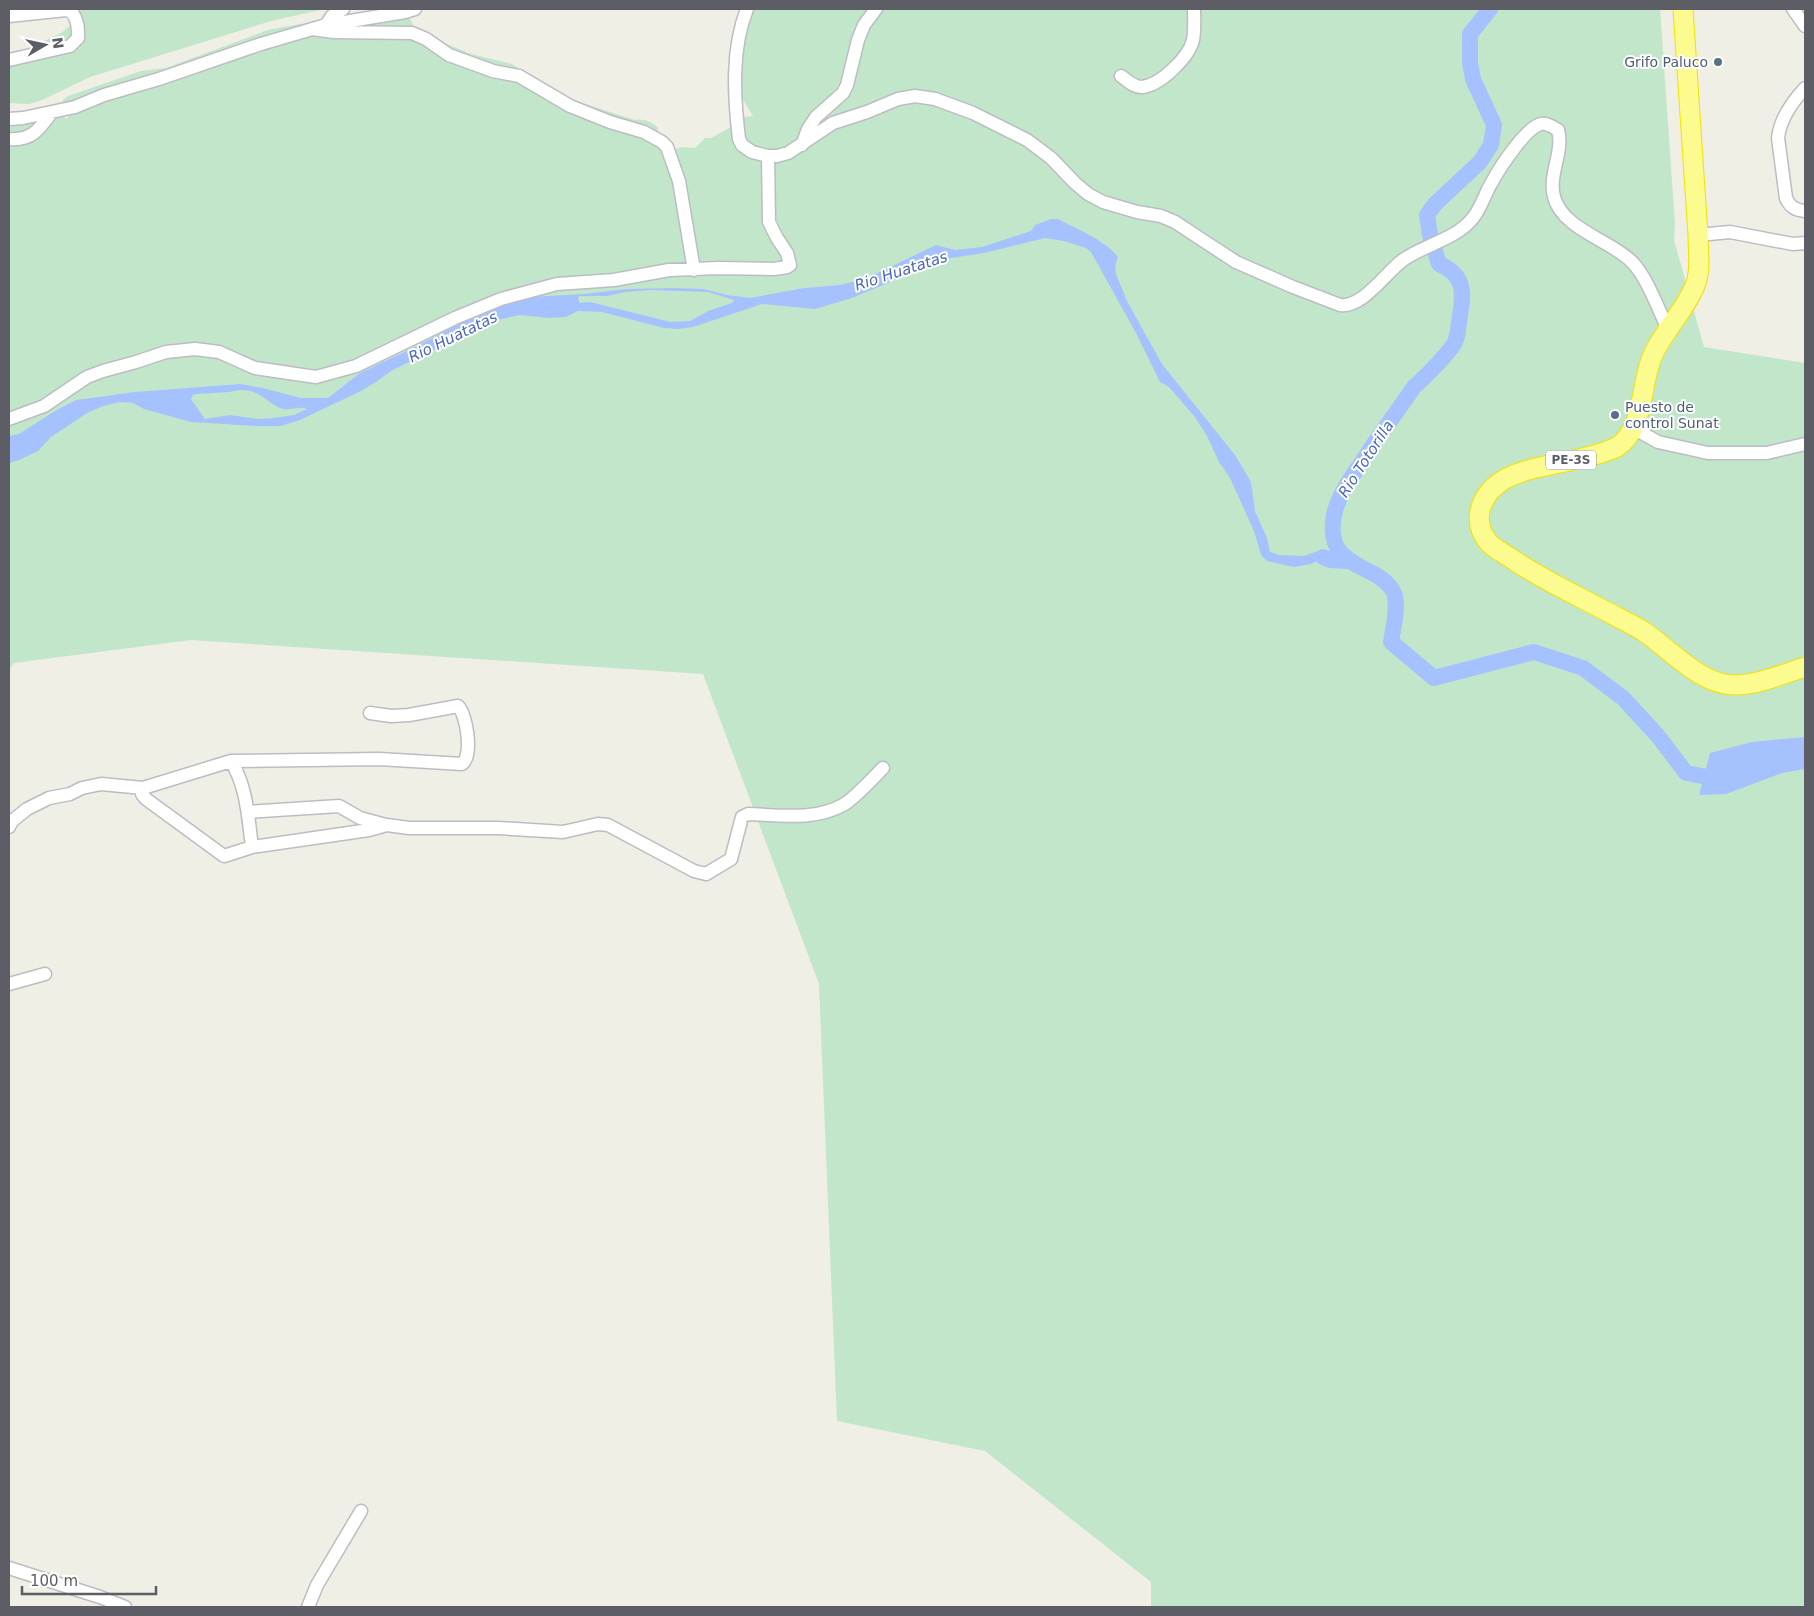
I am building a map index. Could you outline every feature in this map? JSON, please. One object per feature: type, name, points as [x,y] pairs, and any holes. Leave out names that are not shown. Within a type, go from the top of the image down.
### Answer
[{"type":"highway","name":"PE-3S","points":[[1684,9],[1698,236],[1696,282],[1652,359],[1638,414],[1633,428],[1625,440],[1615,448],[1585,458],[1506,478],[1489,492],[1479,509],[1479,521],[1482,533],[1490,543],[1523,566],[1552,584],[1642,631],[1692,668],[1717,683],[1736,685],[1760,681],[1805,667]]},
{"type":"street","points":[[326,25],[332,16],[343,9]]},
{"type":"street","points":[[9,119],[51,113],[75,107],[104,95],[167,77],[261,44],[326,25],[399,14],[415,9]]},
{"type":"street","points":[[747,9],[742,22],[735,86],[739,139],[747,150],[768,156],[788,153],[834,123],[898,99],[916,96],[935,99],[973,112],[1027,140],[1051,158],[1074,183],[1102,202],[1137,212],[1160,216],[1175,222],[1236,262],[1323,299],[1345,306],[1354,303],[1403,260],[1463,228],[1473,218],[1493,180],[1525,136],[1536,126],[1542,124],[1552,126],[1558,130],[1560,138],[1560,150],[1553,182],[1554,197],[1558,206],[1565,216],[1590,235],[1632,262],[1642,274],[1668,329]]},
{"type":"street","points":[[802,145],[808,129],[816,117],[843,93],[847,85],[858,40],[864,25],[876,9]]},
{"type":"street","points":[[1121,76],[1132,85],[1141,87],[1154,83],[1181,62],[1193,40],[1194,9]]},
{"type":"street","points":[[1793,9],[1805,26]]},
{"type":"street","points":[[9,16],[66,10],[72,12],[78,19],[78,38],[70,46],[9,60]]},
{"type":"street","points":[[312,29],[334,32],[412,33],[426,39],[449,55],[493,71],[519,76],[570,106],[610,122],[644,132],[662,142],[667,147],[679,181],[694,270]]},
{"type":"street","points":[[1805,88],[1785,117],[1779,129],[1778,138],[1786,198],[1789,205],[1795,209],[1805,211]]},
{"type":"street","points":[[9,139],[18,140],[39,130],[51,113]]},
{"type":"street","points":[[9,419],[44,406],[87,377],[166,352],[195,349],[220,352],[255,368],[316,377],[356,366],[455,318],[518,294],[557,284],[614,280],[669,270],[718,268],[774,270],[787,267],[790,265],[787,253],[769,222],[768,156]]},
{"type":"street","points":[[1698,236],[1730,232],[1793,244],[1805,243]]},
{"type":"street","points":[[1633,428],[1658,442],[1708,454],[1767,453],[1805,444]]},
{"type":"street","points":[[9,827],[12,821],[27,809],[48,798],[70,794],[82,788],[101,784],[143,788],[231,761],[379,759],[462,764],[466,761],[468,756],[465,720],[463,712],[458,706],[409,715],[391,716],[370,713]]},
{"type":"street","points":[[231,761],[240,775],[243,785],[252,847]]},
{"type":"street","points":[[248,812],[339,806],[344,807],[360,818],[409,828],[498,828],[563,832],[598,824],[608,825],[694,871],[706,874],[732,859],[742,817],[748,814],[814,815],[828,811],[844,804],[882,768]]},
{"type":"street","points":[[143,788],[142,794],[146,799],[224,856],[252,847],[369,830],[387,825]]},
{"type":"street","points":[[9,984],[45,974]]},
{"type":"street","points":[[308,1607],[317,1584],[361,1511]]},
{"type":"street","points":[[9,1568],[100,1597],[125,1607]]},
{"type":"green space","points":[[78,9],[324,9],[271,21],[90,77],[42,100],[29,104],[9,103],[9,58],[61,33],[77,20]]},
{"type":"green space","points":[[746,9],[1660,9],[1675,224],[1674,240],[1704,347],[1805,363],[1805,1607],[1151,1607],[1151,1582],[985,1451],[837,1421],[819,984],[703,674],[191,640],[14,663],[9,670],[9,127],[35,115],[41,108],[58,103],[65,111],[64,116],[66,119],[71,114],[62,104],[63,100],[68,96],[141,71],[166,68],[268,30],[300,24],[409,17],[414,27],[432,38],[471,54],[512,64],[567,98],[635,120],[651,122],[658,128],[657,135],[672,151],[681,147],[695,148],[705,138],[711,138],[731,127],[737,118],[753,116],[739,93]]},
{"type":"water","points":[[1051,219],[1058,219],[1106,245],[1118,257],[1115,266],[1116,274],[1127,301],[1162,364],[1235,455],[1251,482],[1255,511],[1267,538],[1270,552],[1279,555],[1304,556],[1318,551],[1324,553],[1328,558],[1342,558],[1349,568],[1331,567],[1321,559],[1311,564],[1294,567],[1267,561],[1261,555],[1254,531],[1230,478],[1219,462],[1207,436],[1195,417],[1169,387],[1160,382],[1136,333],[1091,252],[1086,248],[1064,241],[1045,238],[984,253],[945,259],[852,298],[815,309],[762,304],[693,327],[679,329],[664,328],[602,312],[578,311],[566,317],[549,318],[520,315],[483,323],[474,330],[391,371],[361,391],[300,420],[281,426],[191,422],[144,409],[133,403],[121,402],[103,406],[87,413],[51,437],[38,451],[9,463],[9,436],[19,434],[76,400],[135,392],[240,384],[301,398],[328,398],[360,373],[419,345],[493,306],[529,297],[627,289],[674,288],[703,289],[750,298],[804,288],[840,285],[865,279],[936,245],[955,250],[982,247],[1031,231],[1035,225]],"holes":[[[650,290],[708,292],[734,300],[732,303],[708,311],[690,321],[671,322],[590,302],[580,303],[578,299],[579,296],[608,296],[625,292]],[[239,390],[257,393],[283,409],[307,409],[294,415],[274,418],[257,419],[230,415],[205,419],[191,399],[193,395],[197,394]]]},
{"type":"water","points":[[1805,737],[1805,769],[1782,773],[1726,794],[1699,795],[1710,753],[1752,742]]},
{"type":"waterway","name":"Rio Totorilla","points":[[1490,9],[1470,34],[1470,63],[1473,79],[1494,125],[1491,145],[1480,162],[1435,204],[1427,215],[1430,235],[1439,264],[1455,274],[1461,288],[1462,304],[1458,333],[1454,344],[1414,387],[1344,489],[1334,515],[1333,533],[1337,547],[1344,557],[1387,583],[1394,593],[1396,604],[1391,642],[1434,678],[1534,652],[1583,668],[1623,698],[1658,736],[1686,773],[1724,780]]},
{"type":"waterway","name":"Rio Huatatas","points":[[1323,557],[1330,560],[1348,561]]},
{"type":"place","name":"Grifo Paluco","points":[[1718,62]]},
{"type":"place","name":"Puesto de control Sunat","points":[[1615,415]]}]
